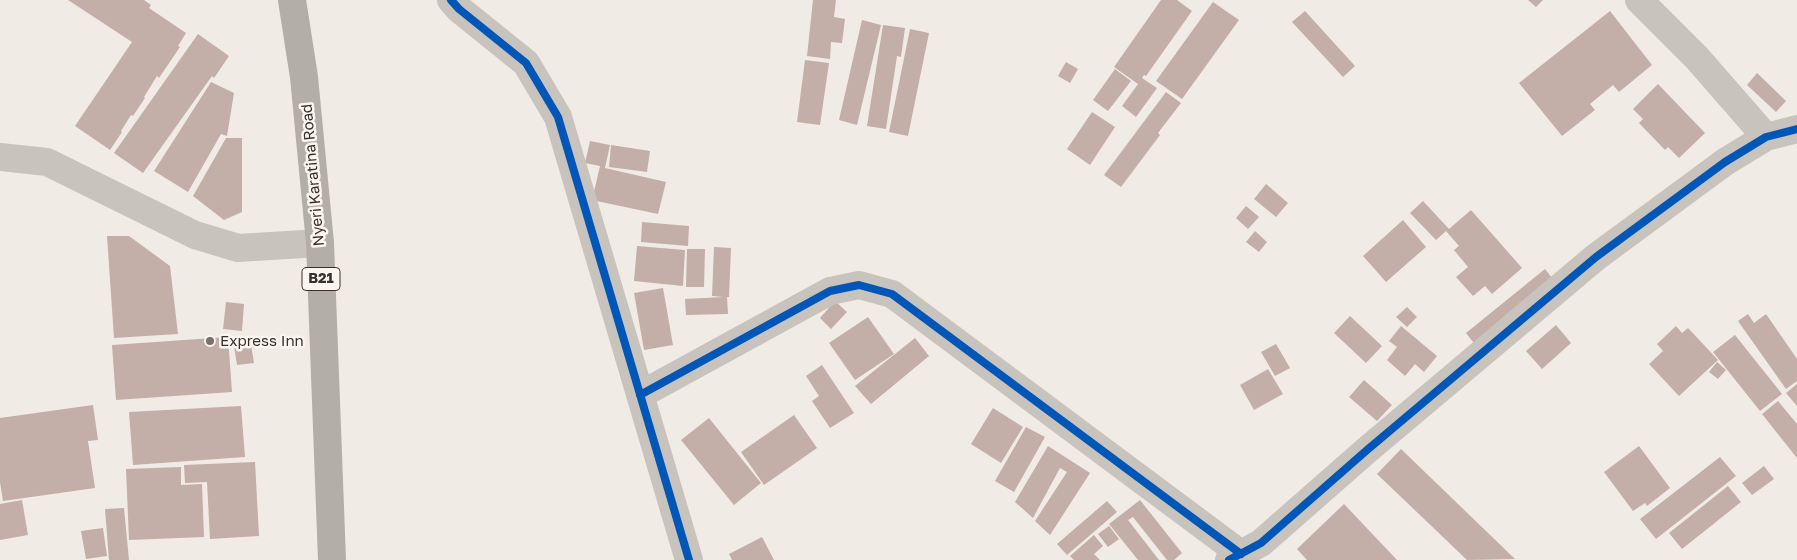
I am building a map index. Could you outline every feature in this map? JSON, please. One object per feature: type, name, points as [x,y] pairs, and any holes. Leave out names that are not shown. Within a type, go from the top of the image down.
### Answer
[{"type":"highway","name":"Nyeri Karatina Road","points":[[292,0],[304,77],[320,243],[332,560]]},
{"type":"street","points":[[451,0],[459,9],[526,64],[558,117],[689,560]]},
{"type":"street","points":[[1639,0],[1697,58],[1766,137]]},
{"type":"street","points":[[640,395],[830,291],[859,285],[892,294],[1235,557],[1262,543],[1367,450],[1596,257],[1725,162],[1766,137],[1797,129]]},
{"type":"street","points":[[0,157],[47,162],[195,235],[238,248],[320,243]]},
{"type":"building","points":[[68,0],[144,0],[151,5],[149,8],[186,33],[178,46],[180,47],[159,78],[157,76],[145,98],[133,116],[131,115],[110,150],[75,126],[132,42]]},
{"type":"building","points":[[813,0],[836,0],[834,17],[845,19],[842,43],[831,42],[830,59],[807,56]]},
{"type":"building","points":[[1161,0],[1177,0],[1192,11],[1146,76],[1144,75],[1142,78],[1157,88],[1136,117],[1122,106],[1138,84],[1114,67]]},
{"type":"building","points":[[1528,0],[1543,0],[1536,7]]},
{"type":"building","points":[[1213,2],[1239,20],[1182,99],[1156,81]]},
{"type":"building","points":[[1305,11],[1355,66],[1343,77],[1292,22]]},
{"type":"building","points":[[1610,11],[1652,65],[1619,92],[1613,85],[1590,104],[1595,110],[1562,136],[1519,83]]},
{"type":"building","points":[[862,20],[881,25],[857,125],[839,120]]},
{"type":"building","points":[[883,25],[905,28],[901,57],[897,56],[886,129],[867,126]]},
{"type":"building","points":[[910,29],[929,33],[908,136],[889,132]]},
{"type":"building","points":[[198,34],[229,56],[214,78],[212,76],[143,173],[114,153]]},
{"type":"building","points":[[805,60],[829,63],[820,125],[797,122]]},
{"type":"building","points":[[1066,62],[1078,69],[1070,83],[1058,76]]},
{"type":"building","points":[[1115,69],[1131,81],[1108,111],[1093,100]]},
{"type":"building","points":[[1757,73],[1786,101],[1776,112],[1747,85]]},
{"type":"building","points":[[211,82],[234,93],[227,136],[221,134],[188,192],[154,171]]},
{"type":"building","points":[[1658,84],[1705,133],[1679,158],[1668,147],[1665,150],[1639,123],[1643,119],[1633,109]]},
{"type":"building","points":[[1166,92],[1181,103],[1158,133],[1160,135],[1121,187],[1104,175]]},
{"type":"building","points":[[1092,112],[1115,127],[1090,165],[1067,149]]},
{"type":"building","points":[[226,138],[242,138],[242,212],[224,220],[193,196]]},
{"type":"building","points":[[590,141],[610,145],[605,168],[666,182],[658,214],[592,200],[600,166],[585,163]]},
{"type":"building","points":[[611,145],[650,151],[647,172],[609,167]]},
{"type":"building","points":[[1266,184],[1288,203],[1276,217],[1254,199]]},
{"type":"building","points":[[1423,201],[1449,229],[1471,210],[1522,268],[1492,294],[1485,286],[1473,296],[1456,277],[1468,267],[1454,250],[1459,246],[1446,231],[1436,240],[1410,213]]},
{"type":"building","points":[[1246,206],[1259,217],[1248,229],[1236,218]]},
{"type":"building","points":[[1403,220],[1426,247],[1386,282],[1363,256]]},
{"type":"building","points":[[642,222],[689,226],[688,246],[641,242]]},
{"type":"building","points":[[1255,231],[1267,242],[1259,252],[1246,242]]},
{"type":"building","points":[[107,236],[129,236],[170,266],[178,334],[114,338]]},
{"type":"building","points":[[637,246],[685,250],[683,286],[634,281]]},
{"type":"building","points":[[714,247],[731,248],[729,297],[727,297],[728,314],[686,315],[685,299],[723,297],[712,296]]},
{"type":"building","points":[[687,249],[705,249],[704,287],[686,287]]},
{"type":"building","points":[[1545,269],[1556,283],[1477,347],[1466,333]]},
{"type":"building","points":[[663,288],[673,345],[644,350],[634,293]]},
{"type":"building","points":[[835,301],[847,312],[831,329],[820,318]]},
{"type":"building","points":[[226,302],[244,304],[242,331],[223,329]]},
{"type":"building","points":[[1407,307],[1417,317],[1407,327],[1396,317]]},
{"type":"building","points":[[1748,314],[1754,323],[1766,314],[1797,359],[1797,381],[1786,389],[1738,321]]},
{"type":"building","points":[[1350,316],[1382,346],[1366,363],[1334,333]]},
{"type":"building","points":[[868,317],[894,354],[855,380],[829,343]]},
{"type":"building","points":[[1556,325],[1571,343],[1542,369],[1526,351]]},
{"type":"building","points":[[1401,326],[1437,356],[1424,372],[1415,364],[1405,376],[1387,360],[1397,347],[1389,341]]},
{"type":"building","points":[[1676,326],[1682,333],[1688,328],[1718,360],[1679,396],[1649,364],[1663,351],[1657,344]]},
{"type":"building","points":[[1735,335],[1782,394],[1760,411],[1713,352]]},
{"type":"building","points":[[228,337],[232,392],[116,400],[112,345]]},
{"type":"building","points":[[250,338],[254,363],[237,365],[233,340]]},
{"type":"building","points":[[915,338],[929,356],[871,404],[855,386]]},
{"type":"building","points":[[1276,344],[1290,368],[1275,376],[1261,352]]},
{"type":"building","points":[[1717,362],[1726,370],[1718,379],[1709,372]]},
{"type":"building","points":[[822,365],[854,413],[830,428],[812,401],[819,396],[806,376]]},
{"type":"building","points":[[1268,369],[1283,394],[1254,410],[1240,385]]},
{"type":"building","points":[[1364,380],[1392,405],[1377,421],[1349,397]]},
{"type":"building","points":[[1797,384],[1797,406],[1786,393]]},
{"type":"building","points":[[1778,401],[1797,424],[1797,458],[1762,414]]},
{"type":"building","points":[[93,405],[98,440],[88,441],[95,488],[3,501],[0,482],[0,418]]},
{"type":"building","points":[[241,406],[245,457],[133,465],[129,412]]},
{"type":"building","points":[[993,408],[1023,427],[1001,463],[971,444]]},
{"type":"building","points":[[794,415],[817,448],[764,485],[741,452]]},
{"type":"building","points":[[709,418],[761,483],[734,505],[681,440]]},
{"type":"building","points":[[1026,427],[1045,437],[1014,492],[995,481]]},
{"type":"building","points":[[1048,446],[1090,473],[1050,535],[1035,521],[1067,472],[1060,468],[1033,518],[1015,502]]},
{"type":"building","points":[[1639,446],[1670,488],[1647,506],[1645,503],[1633,511],[1604,472]]},
{"type":"building","points":[[1401,449],[1515,559],[1467,560],[1377,474]]},
{"type":"building","points":[[1720,457],[1736,476],[1656,539],[1640,519]]},
{"type":"building","points":[[255,462],[259,536],[210,539],[207,482],[185,483],[184,465]]},
{"type":"building","points":[[1764,466],[1774,479],[1752,495],[1742,483]]},
{"type":"building","points":[[181,467],[181,485],[202,484],[204,537],[129,540],[126,469]]},
{"type":"building","points":[[1728,486],[1741,502],[1682,549],[1669,533]]},
{"type":"building","points":[[22,500],[28,535],[0,540],[0,504]]},
{"type":"building","points":[[1140,500],[1182,553],[1174,560],[1167,560],[1133,517],[1128,520],[1159,560],[1138,560],[1109,524]]},
{"type":"building","points":[[1107,501],[1117,512],[1067,555],[1057,544]]},
{"type":"building","points":[[1344,504],[1397,560],[1307,560],[1297,549]]},
{"type":"building","points":[[124,508],[129,560],[109,560],[105,509]]},
{"type":"building","points":[[1109,526],[1119,539],[1108,547],[1098,534]]},
{"type":"building","points":[[103,528],[107,556],[86,559],[81,531]]},
{"type":"building","points":[[1094,535],[1103,546],[1094,554],[1100,560],[1074,560],[1070,556]]},
{"type":"building","points":[[762,537],[774,560],[732,560],[729,554]]},
{"type":"cycle path","points":[[451,0],[459,9],[526,63],[558,117],[689,560]]},
{"type":"cycle path","points":[[1229,560],[1261,543],[1367,450],[1596,257],[1725,162],[1766,137],[1797,129]]},
{"type":"cycle path","points":[[640,395],[830,291],[859,285],[892,294],[1241,554]]},
{"type":"place","name":"Express Inn","points":[[210,341]]}]
